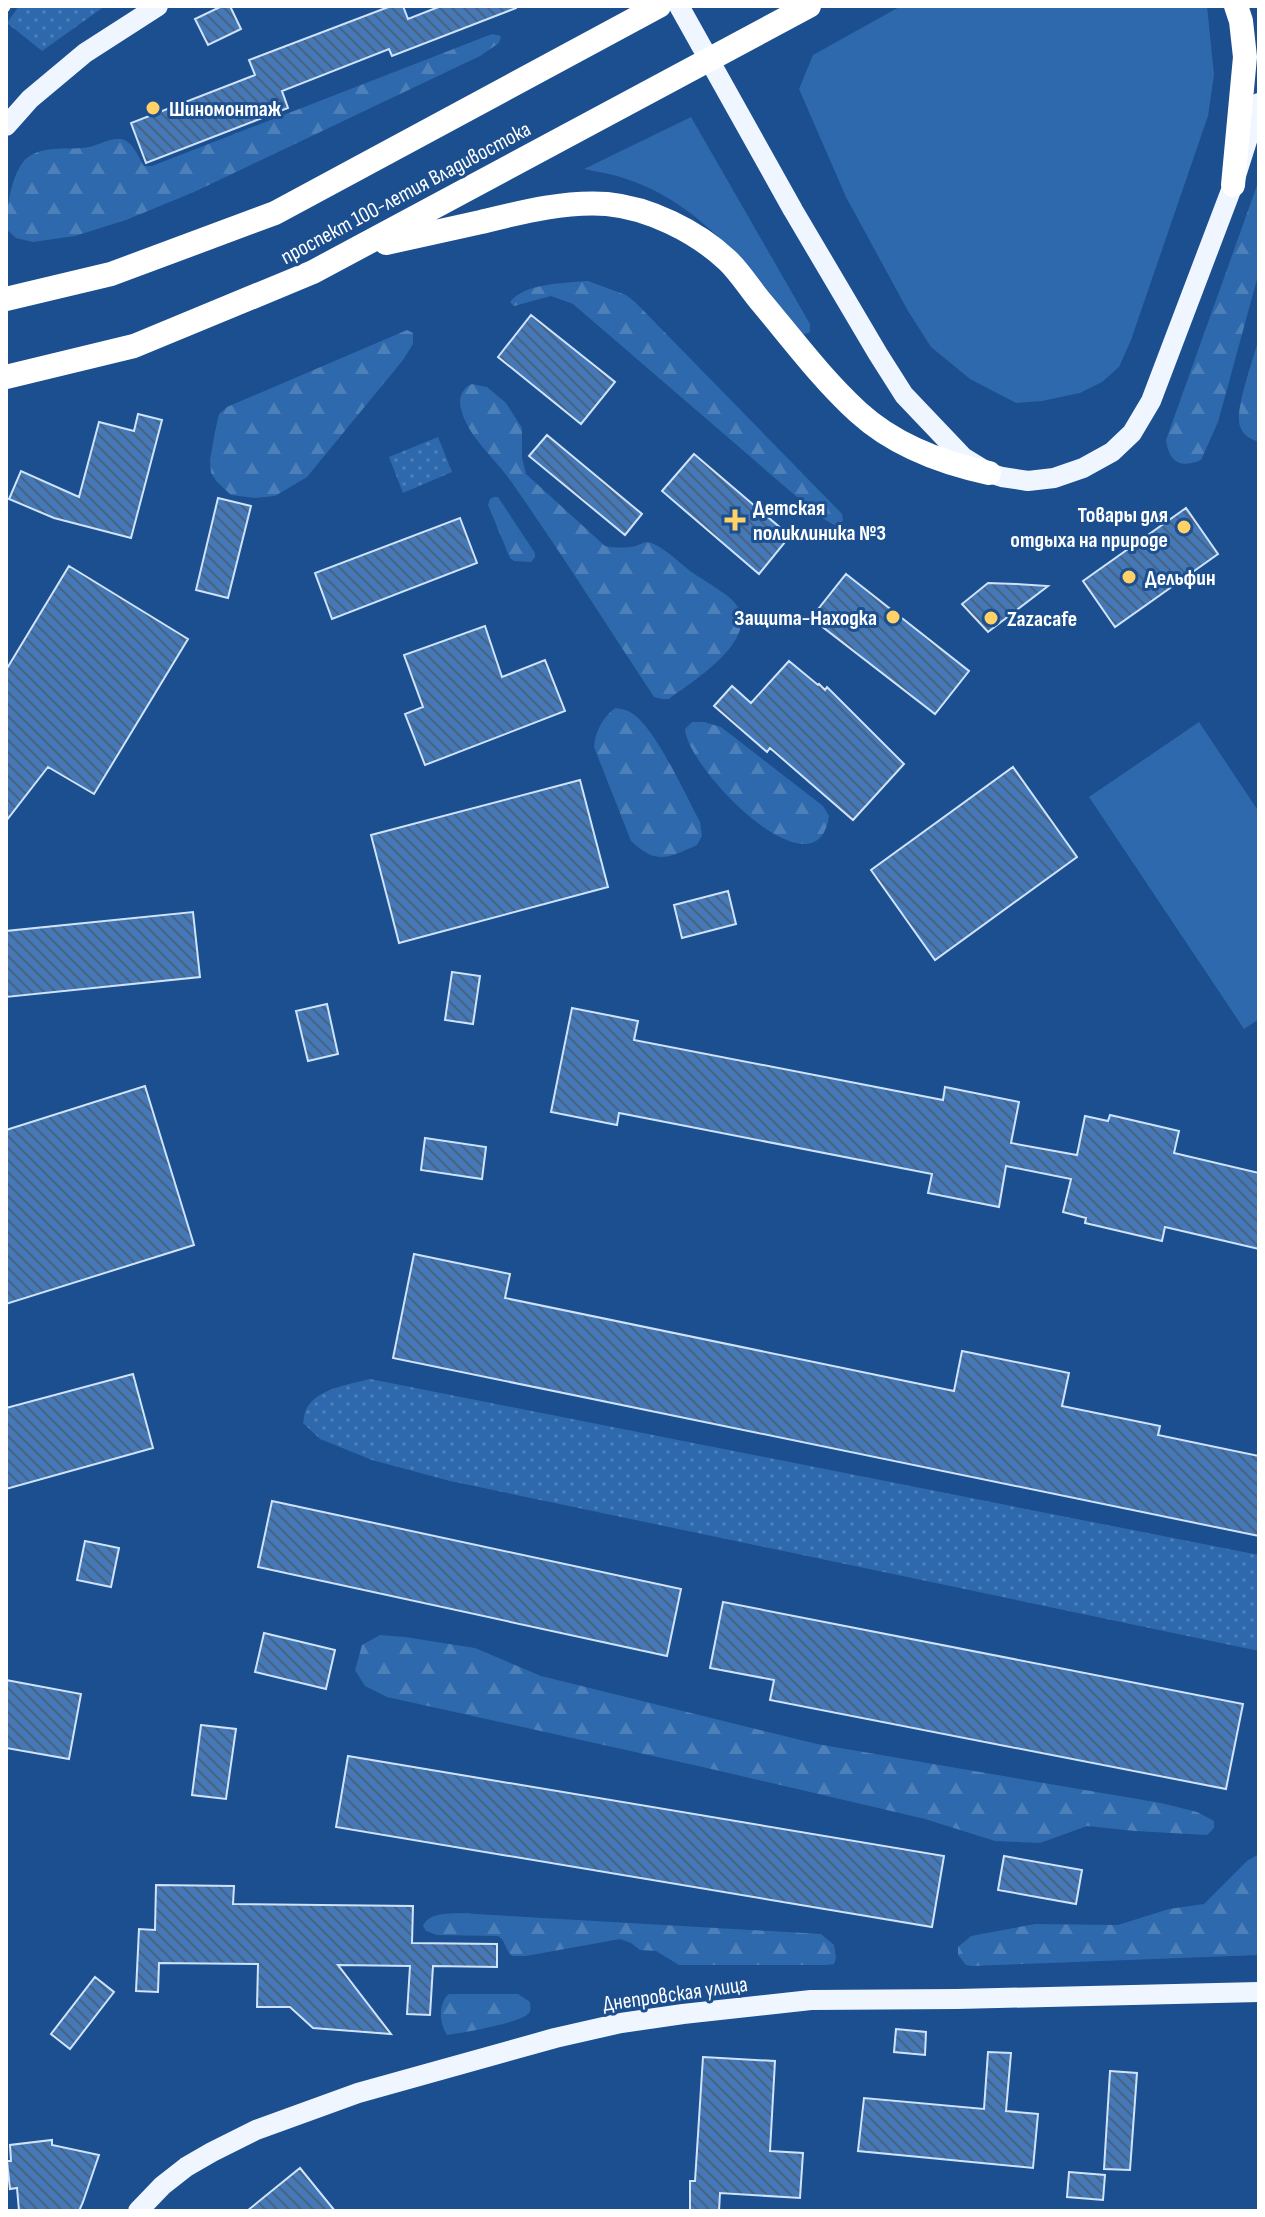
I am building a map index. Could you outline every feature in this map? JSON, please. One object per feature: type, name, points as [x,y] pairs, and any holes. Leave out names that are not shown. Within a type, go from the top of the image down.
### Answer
[{"type":"highway","name":"проспект 100-летия Владивостока","points":[[6,299],[111,274],[275,213],[659,6]]},
{"type":"highway","name":"проспект 100-летия Владивостока","points":[[6,377],[134,346],[313,272],[808,6]]},
{"type":"highway","points":[[1233,185],[1245,57],[1236,6]]},
{"type":"highway","points":[[360,248],[536,209],[582,204],[629,208],[678,225],[727,260],[827,382],[860,414],[924,454],[956,466],[989,473]]},
{"type":"main road","points":[[6,126],[30,99],[85,53],[158,6]]},
{"type":"main road","points":[[679,6],[793,210],[904,395],[963,457],[989,473],[1028,481],[1054,478],[1083,468],[1112,452],[1132,433],[1151,401],[1233,185],[1259,103]]},
{"type":"main road","name":"Днепровская улица","points":[[138,2211],[186,2167],[256,2130],[358,2093],[555,2038],[621,2023],[811,2000],[1259,1992]]},
{"type":"green space","points":[[19,6],[105,6],[42,51],[7,23]]},
{"type":"green space","points":[[901,6],[1207,6],[1214,75],[1208,116],[1119,367],[1102,382],[1080,393],[1016,403],[970,379],[931,347],[846,197],[799,89],[813,55]]},
{"type":"green space","points":[[492,34],[501,36],[499,43],[480,56],[194,192],[126,220],[75,236],[33,242],[16,238],[6,229],[17,171],[27,158],[41,151],[89,147],[120,139],[131,145],[144,166],[152,166]]},
{"type":"green space","points":[[691,117],[810,324],[810,332],[803,335],[746,266],[680,205],[626,179],[584,169]]},
{"type":"green space","points":[[1259,180],[1259,272],[1218,422],[1201,460],[1187,464],[1177,462],[1170,454],[1166,440]]},
{"type":"green space","points":[[588,281],[626,295],[635,302],[842,514],[840,525],[819,516],[573,304],[551,296],[514,306],[510,302],[535,288]]},
{"type":"green space","points":[[407,330],[413,333],[413,344],[403,360],[307,477],[275,496],[255,498],[231,495],[217,482],[211,473],[210,460],[219,414],[227,407]]},
{"type":"green space","points":[[1259,338],[1259,442],[1243,432],[1239,418],[1242,396]]},
{"type":"green space","points":[[472,384],[487,387],[506,403],[522,428],[522,458],[526,474],[605,546],[652,543],[734,602],[741,616],[740,630],[733,644],[708,670],[669,699],[654,697],[529,507],[469,429],[460,401],[463,391]]},
{"type":"green space","points":[[438,437],[452,472],[403,493],[389,457]]},
{"type":"green space","points":[[494,497],[498,497],[535,553],[531,562],[510,558],[488,505]]},
{"type":"green space","points":[[615,708],[633,714],[661,748],[700,822],[702,836],[697,845],[662,857],[648,854],[631,841],[594,747],[600,725]]},
{"type":"green space","points":[[692,722],[721,727],[823,806],[829,816],[819,838],[802,844],[779,836],[728,797],[691,748],[685,729]]},
{"type":"green space","points":[[1199,722],[1259,812],[1259,1019],[1244,1029],[1089,797]]},
{"type":"green space","points":[[370,1379],[1259,1555],[1259,1651],[450,1481],[372,1460],[320,1439],[303,1423],[306,1410],[317,1397],[334,1388]]},
{"type":"green space","points":[[380,1635],[475,1648],[541,1676],[817,1744],[1161,1803],[1197,1812],[1214,1821],[1214,1828],[1207,1835],[1087,1826],[1040,1843],[995,1841],[925,1819],[387,1697],[365,1686],[355,1670],[362,1645]]},
{"type":"green space","points":[[1259,1854],[1259,1955],[972,1966],[966,1965],[958,1955],[958,1947],[971,1936],[1035,1924],[1118,1925],[1169,1909],[1204,1904],[1247,1861]]},
{"type":"green space","points":[[458,1913],[821,1934],[834,1945],[836,1958],[834,1964],[827,1965],[679,1965],[656,1951],[640,1950],[620,1939],[512,1956],[498,1936],[437,1935],[426,1931],[423,1926],[433,1916]]},
{"type":"green space","points":[[449,1994],[518,1994],[530,2002],[530,2010],[514,2021],[447,2035],[441,2014]]},
{"type":"building","points":[[222,6],[230,6],[241,29],[208,45],[195,19]]},
{"type":"building","points":[[391,6],[403,6],[408,19],[441,6],[516,8],[392,56],[389,49],[282,91],[288,108],[146,163],[131,123],[255,75],[249,60]]},
{"type":"building","points":[[531,315],[615,382],[581,424],[498,357]]},
{"type":"building","points":[[138,414],[162,420],[131,538],[54,518],[9,499],[21,471],[79,497],[99,422],[134,431]]},
{"type":"building","points":[[547,435],[642,514],[625,535],[529,456]]},
{"type":"building","points":[[694,454],[790,536],[759,574],[662,491]]},
{"type":"building","points":[[218,498],[251,506],[228,598],[196,590]]},
{"type":"building","points":[[1186,508],[1218,554],[1115,627],[1083,581]]},
{"type":"building","points":[[460,518],[477,563],[332,619],[315,573]]},
{"type":"building","points":[[69,566],[188,639],[94,794],[48,767],[6,821],[6,670]]},
{"type":"building","points":[[846,574],[969,671],[935,714],[811,618]]},
{"type":"building","name":"Zazacafe","points":[[988,583],[1048,586],[988,632],[962,604]]},
{"type":"building","points":[[485,626],[502,677],[545,660],[565,711],[425,765],[405,714],[423,707],[404,655]]},
{"type":"building","points":[[789,661],[825,690],[827,687],[904,764],[853,820],[770,748],[767,752],[714,706],[732,686],[751,703]]},
{"type":"building","points":[[1013,767],[1077,857],[935,960],[871,870]]},
{"type":"building","points":[[580,780],[608,887],[399,943],[371,835]]},
{"type":"building","points":[[728,891],[736,924],[682,938],[674,905]]},
{"type":"building","points":[[193,912],[200,977],[6,997],[6,931]]},
{"type":"building","points":[[452,972],[480,976],[473,1024],[445,1020]]},
{"type":"building","points":[[327,1004],[338,1054],[308,1061],[296,1011]]},
{"type":"building","points":[[572,1008],[638,1021],[634,1040],[943,1100],[945,1087],[1019,1102],[1011,1143],[1077,1155],[1085,1116],[1108,1121],[1110,1115],[1179,1131],[1174,1153],[1259,1173],[1259,1249],[1165,1227],[1162,1241],[1085,1223],[1086,1218],[1063,1212],[1071,1179],[1006,1166],[999,1207],[928,1193],[932,1174],[619,1113],[617,1125],[551,1112]]},
{"type":"building","points":[[145,1086],[194,1245],[6,1304],[6,1130]]},
{"type":"building","points":[[425,1138],[486,1147],[482,1179],[421,1170]]},
{"type":"building","points":[[414,1254],[510,1274],[505,1298],[954,1391],[962,1351],[1069,1373],[1062,1406],[1160,1426],[1158,1435],[1259,1456],[1259,1536],[393,1358]]},
{"type":"building","points":[[133,1374],[153,1448],[6,1489],[6,1408]]},
{"type":"building","points":[[272,1501],[681,1589],[667,1656],[258,1567]]},
{"type":"building","points":[[85,1541],[119,1548],[111,1587],[77,1580]]},
{"type":"building","points":[[723,1602],[1243,1704],[1226,1789],[770,1700],[774,1680],[710,1668]]},
{"type":"building","points":[[264,1633],[335,1650],[326,1689],[255,1672]]},
{"type":"building","points":[[6,1680],[81,1694],[69,1759],[6,1748]]},
{"type":"building","points":[[201,1725],[236,1729],[226,1799],[192,1795]]},
{"type":"building","points":[[348,1756],[944,1856],[932,1927],[336,1827]]},
{"type":"building","points":[[1004,1856],[1082,1870],[1076,1904],[998,1890]]},
{"type":"building","points":[[156,1885],[234,1886],[233,1904],[413,1906],[412,1943],[497,1944],[497,1967],[433,1966],[430,2015],[407,2014],[410,1966],[338,1965],[391,2034],[313,2028],[290,2007],[257,2007],[258,1964],[159,1963],[158,1992],[136,1991],[139,1929],[155,1930]]},
{"type":"building","points":[[95,1977],[114,1992],[70,2049],[51,2034]]},
{"type":"building","points":[[896,2029],[926,2032],[925,2055],[894,2052]]},
{"type":"building","points":[[988,2052],[1011,2053],[1006,2111],[1038,2114],[1033,2168],[858,2151],[864,2098],[984,2109]]},
{"type":"building","points":[[703,2057],[775,2061],[770,2151],[803,2153],[800,2198],[720,2193],[719,2211],[690,2211],[690,2181],[695,2181]]},
{"type":"building","points":[[1110,2071],[1137,2073],[1130,2170],[1104,2169]]},
{"type":"building","points":[[52,2140],[52,2145],[99,2155],[79,2211],[19,2211],[17,2188],[10,2189],[7,2161],[11,2161],[10,2145]]},
{"type":"building","points":[[300,2168],[335,2211],[247,2211]]},
{"type":"building","points":[[1069,2172],[1105,2175],[1103,2200],[1067,2197]]},
{"type":"railway","points":[[6,10],[8,6]]},
{"type":"place","name":"Шиномонтаж","points":[[153,108]]},
{"type":"place","name":"Детская поликлиника №3","points":[[735,520]]},
{"type":"place","name":"Товары для отдыха на природе","points":[[1184,527]]},
{"type":"place","name":"Дельфин","points":[[1129,577]]},
{"type":"place","name":"Защита-Находка","points":[[893,617]]},
{"type":"place","name":"Zazacafe","points":[[991,618]]}]
